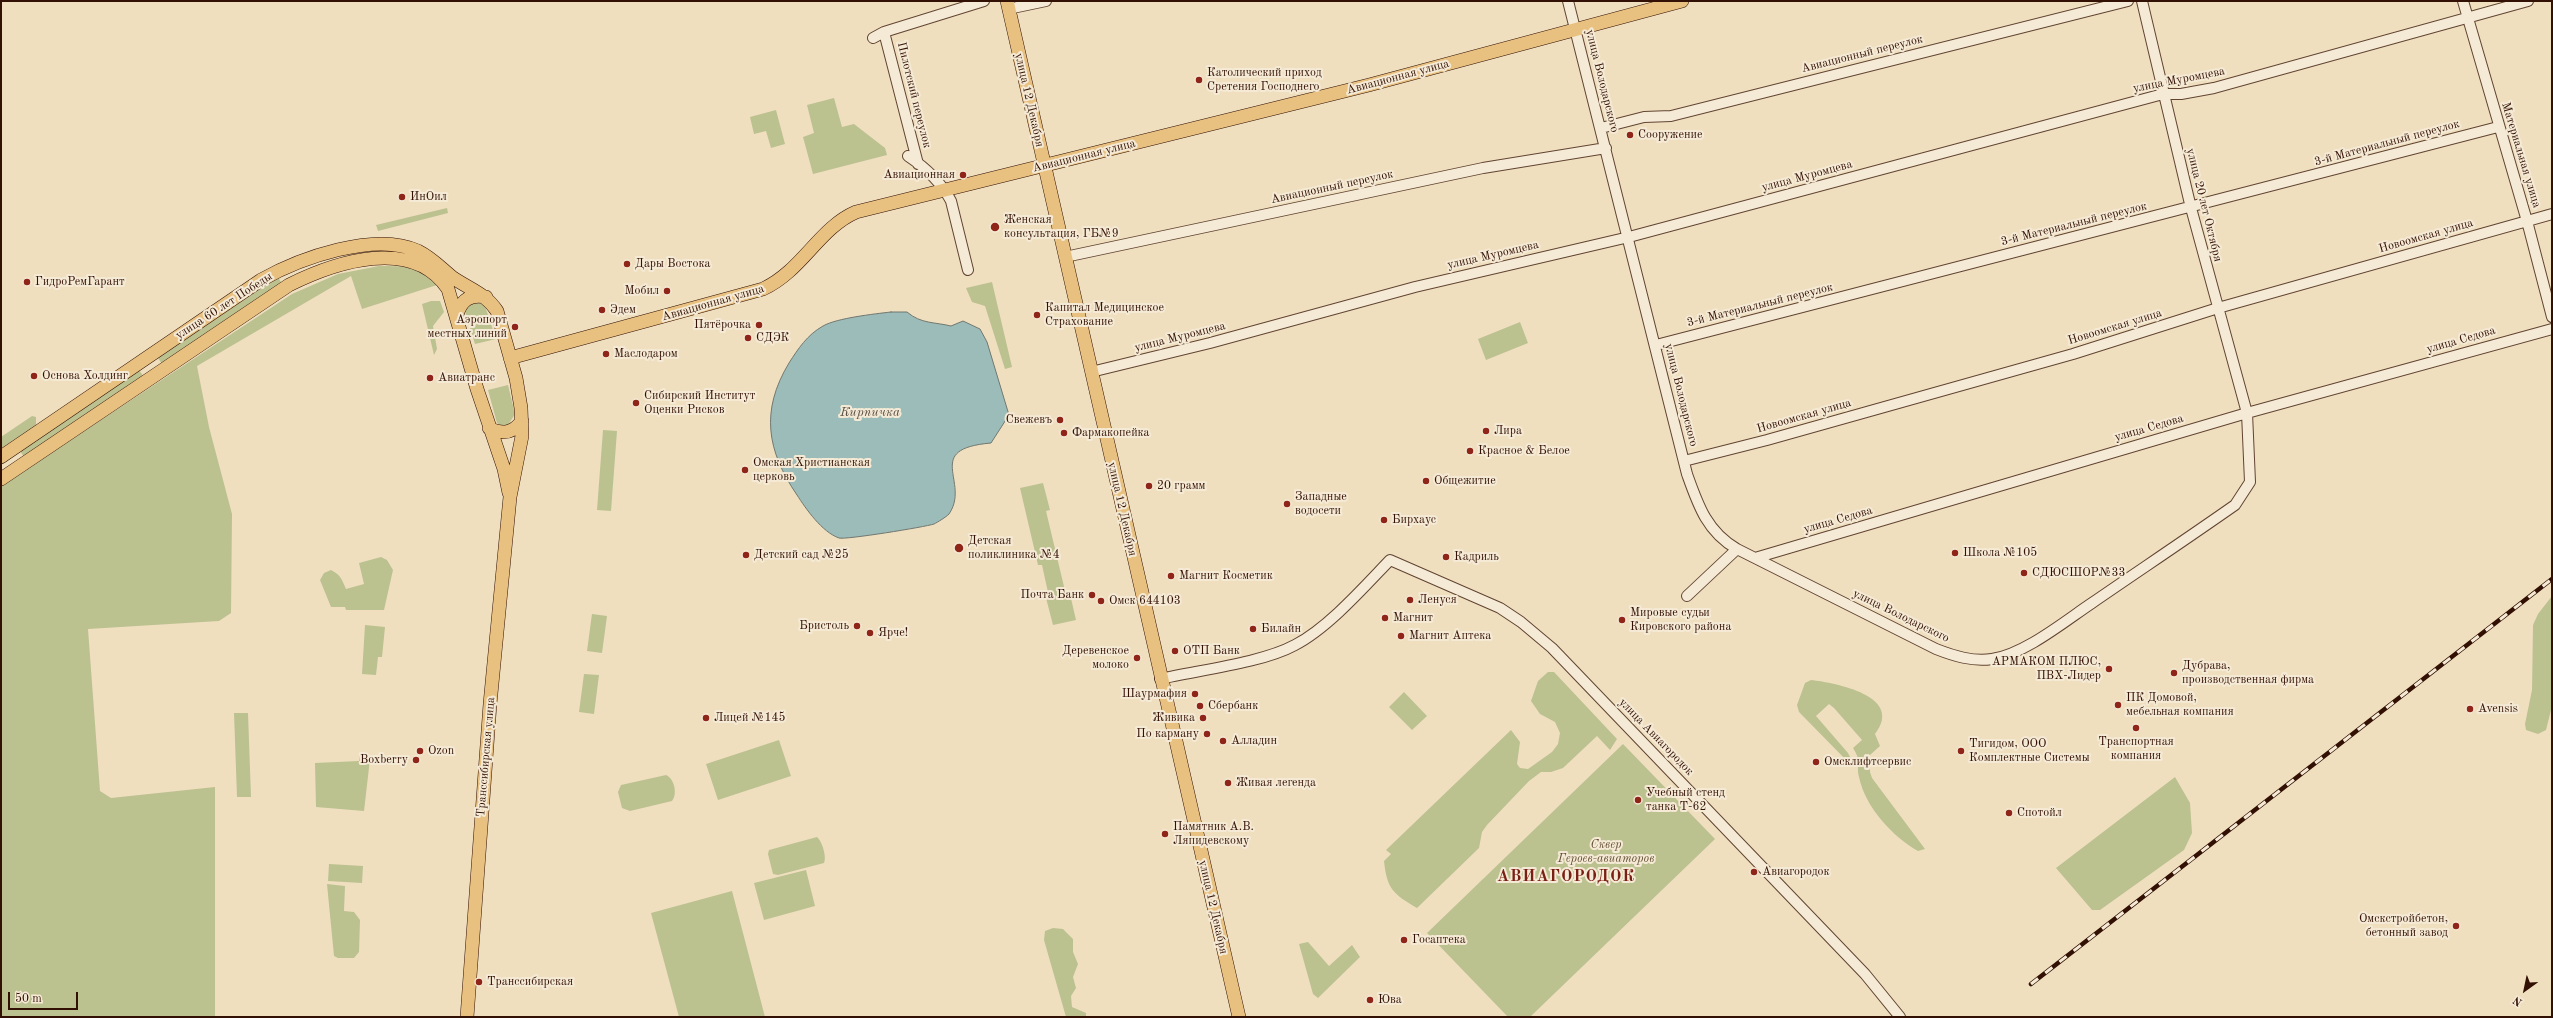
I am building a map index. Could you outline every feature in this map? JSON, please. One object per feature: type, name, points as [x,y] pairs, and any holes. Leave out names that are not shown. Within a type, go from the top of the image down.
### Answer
[{"type":"main road","name":"Авиационная улица","points":[[510,358],[763,289],[792,271],[844,218],[856,212],[1370,85],[1682,1]]},
{"type":"main road","name":"улица 12 Декабря","points":[[1007,5],[1160,679],[1239,1017]]},
{"type":"main road","name":"улица 60 лет Победы","points":[[1,457],[143,360],[279,270],[330,253],[358,247],[392,244],[417,251],[452,277],[486,297],[497,312],[516,378],[522,421],[520,452],[510,497]]},
{"type":"main road","name":"улица 60 лет Победы","points":[[1,479],[289,285],[332,268],[366,260],[401,258],[426,268],[443,282],[448,289],[457,315],[489,428],[504,469],[510,497]]},
{"type":"main road","points":[[457,315],[460,306],[467,298],[476,295],[486,297]]},
{"type":"main road","points":[[143,360],[154,376]]},
{"type":"main road","points":[[489,428],[498,432],[507,433],[516,429],[522,421]]},
{"type":"main road","name":"Транссибирская улица","points":[[467,1017],[490,704],[510,497]]},
{"type":"street","points":[[873,38],[884,32],[984,1]]},
{"type":"street","points":[[1007,5],[1046,1]]},
{"type":"street","name":"улица Володарского","points":[[1568,1],[1629,237],[1684,461],[1705,520],[1725,542],[1950,655],[1975,660],[1993,659],[2026,646],[2235,506],[2250,482],[2247,413]]},
{"type":"street","name":"Авиационный переулок","points":[[1601,128],[1644,117],[1671,116],[2128,1]]},
{"type":"street","name":"улица 20 лет Октября","points":[[2142,1],[2191,208],[2247,413]]},
{"type":"street","name":"Материальная улица","points":[[2463,1],[2498,127],[2527,221],[2552,317]]},
{"type":"street","name":"улица Муромцева","points":[[1091,372],[1210,344],[1415,287],[1629,237],[2163,94],[2180,94],[2214,88],[2528,1]]},
{"type":"street","name":"Пилотский переулок","points":[[884,32],[918,164]]},
{"type":"street","name":"3-й Материальный переулок","points":[[1656,346],[2498,127]]},
{"type":"street","name":"Авиационный переулок","points":[[1065,257],[1483,168],[1606,148]]},
{"type":"street","name":"Пилотский переулок","points":[[908,156],[945,191],[951,201],[968,270]]},
{"type":"street","name":"Новоомская улица","points":[[1684,461],[1775,438],[2073,354],[2218,308],[2552,214]]},
{"type":"street","name":"улица Седова","points":[[1755,558],[2247,413],[2552,328]]},
{"type":"street","points":[[1686,596],[1737,549]]},
{"type":"street","name":"улица Авиагородок","points":[[1160,679],[1238,662],[1295,645],[1313,634],[1390,560],[1500,608],[1521,622],[1552,648],[1866,974],[1900,1017]]},
{"type":"green space","points":[[834,98],[842,127],[854,124],[885,148],[887,155],[813,174],[803,137],[814,133],[807,105]]},
{"type":"green space","points":[[776,110],[785,144],[771,148],[766,131],[754,134],[750,117]]},
{"type":"green space","points":[[447,208],[448,213],[378,231],[376,225]]},
{"type":"green space","points":[[379,266],[411,268],[424,274],[437,285],[362,309],[351,276],[197,366],[209,427],[232,514],[231,613],[219,621],[88,629],[100,791],[111,798],[215,787],[215,1017],[1,1017],[1,486],[292,294],[338,274]]},
{"type":"green space","points":[[278,277],[282,284],[162,364],[158,358]]},
{"type":"green space","points":[[992,282],[1012,367],[1005,369],[985,306],[972,302],[966,288]]},
{"type":"green space","points":[[431,301],[440,301],[444,312],[433,326],[437,349],[434,355],[422,304]]},
{"type":"green space","points":[[480,302],[485,306],[496,339],[475,344],[465,311],[468,304]]},
{"type":"green space","points":[[1520,322],[1528,343],[1486,360],[1478,339]]},
{"type":"green space","points":[[139,370],[144,377],[24,457],[20,451]]},
{"type":"green space","points":[[508,385],[515,414],[508,425],[502,426],[497,423],[488,390]]},
{"type":"green space","points":[[32,416],[36,417],[36,426],[1,449],[1,437]]},
{"type":"green space","points":[[603,430],[617,431],[611,511],[597,510]]},
{"type":"green space","points":[[1043,483],[1050,510],[1046,511],[1066,595],[1070,594],[1076,620],[1053,625],[1046,598],[1049,597],[1042,565],[1038,565],[1020,488]]},
{"type":"green space","points":[[381,557],[387,560],[393,570],[384,610],[346,610],[345,607],[331,607],[320,580],[324,573],[331,570],[337,574],[341,578],[346,589],[364,584],[359,563]]},
{"type":"green space","points":[[2552,596],[2552,706],[2546,730],[2538,734],[2526,730],[2525,724],[2532,690],[2533,625],[2538,614]]},
{"type":"green space","points":[[592,614],[607,616],[602,653],[587,651]]},
{"type":"green space","points":[[365,625],[385,627],[382,657],[378,657],[376,675],[362,674]]},
{"type":"green space","points":[[1548,672],[1554,672],[1617,739],[1610,750],[1597,736],[1563,768],[1551,772],[1541,772],[1529,781],[1487,825],[1482,832],[1479,848],[1417,908],[1402,899],[1389,884],[1384,861],[1391,854],[1386,850],[1511,730],[1520,742],[1517,764],[1520,768],[1528,769],[1552,752],[1558,744],[1560,733],[1555,722],[1540,714],[1531,701],[1538,681]]},
{"type":"green space","points":[[584,674],[599,675],[594,714],[579,712]]},
{"type":"green space","points":[[1811,680],[1850,688],[1875,701],[1881,710],[1882,721],[1875,734],[1880,746],[1870,755],[1870,772],[1872,778],[1925,849],[1918,851],[1899,838],[1881,820],[1874,810],[1862,788],[1858,773],[1857,757],[1853,748],[1862,740],[1834,708],[1829,704],[1816,716],[1848,753],[1851,759],[1849,763],[1799,712],[1797,705],[1805,683]]},
{"type":"green space","points":[[1404,692],[1427,716],[1412,730],[1389,707]]},
{"type":"green space","points":[[234,713],[248,713],[251,797],[237,797]]},
{"type":"green space","points":[[779,740],[791,776],[718,800],[706,764]]},
{"type":"green space","name":"Сквер Героев-авиаторов","points":[[1623,744],[1715,839],[1530,1017],[1508,1017],[1427,933]]},
{"type":"green space","points":[[365,753],[369,755],[370,759],[364,811],[316,807],[315,763],[359,761],[360,756]]},
{"type":"green space","points":[[666,775],[671,779],[675,790],[672,801],[630,811],[622,808],[618,792],[621,785]]},
{"type":"green space","points":[[2175,777],[2190,803],[2192,833],[2184,850],[2100,910],[2092,910],[2056,868]]},
{"type":"green space","points":[[817,837],[824,849],[824,863],[778,875],[773,874],[768,854],[769,850]]},
{"type":"green space","points":[[329,864],[363,866],[362,883],[328,881]]},
{"type":"green space","points":[[806,870],[815,906],[764,920],[754,883]]},
{"type":"green space","points":[[327,884],[345,886],[344,911],[354,912],[360,920],[359,952],[354,958],[338,958],[334,956]]},
{"type":"green space","points":[[732,891],[765,1017],[679,1017],[651,913]]},
{"type":"green space","points":[[1053,928],[1063,929],[1073,939],[1073,952],[1078,964],[1073,977],[1076,988],[1071,996],[1072,1007],[1086,1013],[1086,1017],[1066,1017],[1044,940],[1045,931]]},
{"type":"green space","points":[[1308,942],[1329,966],[1352,945],[1360,957],[1318,998],[1313,994],[1299,944]]},
{"type":"water","name":"Кирпичка","points":[[891,312],[907,312],[923,321],[951,326],[963,321],[980,329],[987,342],[1009,415],[991,443],[970,446],[958,452],[953,460],[952,469],[955,490],[954,502],[949,514],[946,517],[928,526],[839,538],[827,531],[810,513],[787,479],[779,463],[771,430],[771,414],[774,398],[789,363],[803,343],[817,330],[829,323],[837,321]]},
{"type":"railway","points":[[2031,984],[2552,579]]},
{"type":"place","name":"Католический приход Сретения Господнего","points":[[1199,80]]},
{"type":"place","name":"Сооружение","points":[[1630,135]]},
{"type":"place","name":"Авиационная","points":[[963,175]]},
{"type":"place","name":"ИнОил","points":[[402,197]]},
{"type":"place","name":"Женская консультация, ГБ№9","points":[[995,227]]},
{"type":"place","name":"Дары Востока","points":[[627,264]]},
{"type":"place","name":"ГидроРемГарант","points":[[27,282]]},
{"type":"place","name":"Мобил","points":[[667,291]]},
{"type":"place","name":"Эдем","points":[[602,310]]},
{"type":"place","name":"Капитал Медицинское Страхование","points":[[1037,315]]},
{"type":"place","name":"Пятёрочка","points":[[759,325]]},
{"type":"place","name":"Аэропорт местных линий","points":[[515,327]]},
{"type":"place","name":"СДЭК","points":[[748,338]]},
{"type":"place","name":"Маслодаром","points":[[606,354]]},
{"type":"place","name":"Основа Холдинг","points":[[34,376]]},
{"type":"place","name":"Авиатранс","points":[[430,378]]},
{"type":"place","name":"Сибирский Институт Оценки Рисков","points":[[636,403]]},
{"type":"place","name":"Свежевъ","points":[[1060,420]]},
{"type":"place","name":"Лира","points":[[1486,431]]},
{"type":"place","name":"Фармакопейка","points":[[1064,433]]},
{"type":"place","name":"Красное & Белое","points":[[1470,451]]},
{"type":"place","name":"Омская Христианская церковь","points":[[745,470]]},
{"type":"place","name":"Общежитие","points":[[1426,481]]},
{"type":"place","name":"20 грамм","points":[[1149,486]]},
{"type":"place","name":"Западные водосети","points":[[1287,504]]},
{"type":"place","name":"Бирхаус","points":[[1384,520]]},
{"type":"place","name":"Детская поликлиника №4","points":[[959,548]]},
{"type":"place","name":"Школа №105","points":[[1955,553]]},
{"type":"place","name":"Детский сад №25","points":[[746,555]]},
{"type":"place","name":"Кадриль","points":[[1446,557]]},
{"type":"place","name":"СДЮСШОР№33","points":[[2024,573]]},
{"type":"place","name":"Магнит Косметик","points":[[1171,576]]},
{"type":"place","name":"Почта Банк","points":[[1092,595]]},
{"type":"place","name":"Ленуся","points":[[1410,600]]},
{"type":"place","name":"Омск 644103","points":[[1101,601]]},
{"type":"place","name":"Магнит","points":[[1385,618]]},
{"type":"place","name":"Мировые судьи Кировского района","points":[[1622,620]]},
{"type":"place","name":"Бристоль","points":[[857,626]]},
{"type":"place","name":"Билайн","points":[[1253,629]]},
{"type":"place","name":"Ярче!","points":[[870,633]]},
{"type":"place","name":"Магнит Аптека","points":[[1401,636]]},
{"type":"place","name":"ОТП Банк","points":[[1175,651]]},
{"type":"place","name":"Деревенское молоко","points":[[1137,658]]},
{"type":"place","name":"АРМАКОМ ПЛЮС, ПВХ-Лидер","points":[[2109,669]]},
{"type":"place","name":"Дубрава, производственная фирма","points":[[2174,673]]},
{"type":"place","name":"Шаурмафия","points":[[1195,694]]},
{"type":"place","name":"ПК Домовой, мебельная компания","points":[[2118,705]]},
{"type":"place","name":"Сбербанк","points":[[1200,706]]},
{"type":"place","name":"Avensis","points":[[2470,709]]},
{"type":"place","name":"Лицей №145","points":[[706,718]]},
{"type":"place","name":"Живика","points":[[1203,718]]},
{"type":"place","name":"Транспортная компания","points":[[2136,728]]},
{"type":"place","name":"По карману","points":[[1207,734]]},
{"type":"place","name":"Алладин","points":[[1223,741]]},
{"type":"place","name":"Ozon","points":[[420,751]]},
{"type":"place","name":"Тигидом, ООО Комплектные Системы","points":[[1961,751]]},
{"type":"place","name":"Boxberry","points":[[416,760]]},
{"type":"place","name":"Омсклифтсервис","points":[[1816,762]]},
{"type":"place","name":"Живая легенда","points":[[1228,783]]},
{"type":"place","name":"Учебный стенд танка Т-62","points":[[1638,800]]},
{"type":"place","name":"Спотойл","points":[[2009,813]]},
{"type":"place","name":"Памятник А.В. Ляпидевскому","points":[[1165,834]]},
{"type":"place","name":"Авиагородок","points":[[1754,872]]},
{"type":"place","name":"Омскстройбетон, бетонный завод","points":[[2456,926]]},
{"type":"place","name":"Госаптека","points":[[1404,940]]},
{"type":"place","name":"Транссибирская","points":[[479,982]]},
{"type":"place","name":"Юва","points":[[1370,1000]]},
{"type":"district","name":"АВИАГОРОДОК","points":[[1566,877]]}]
